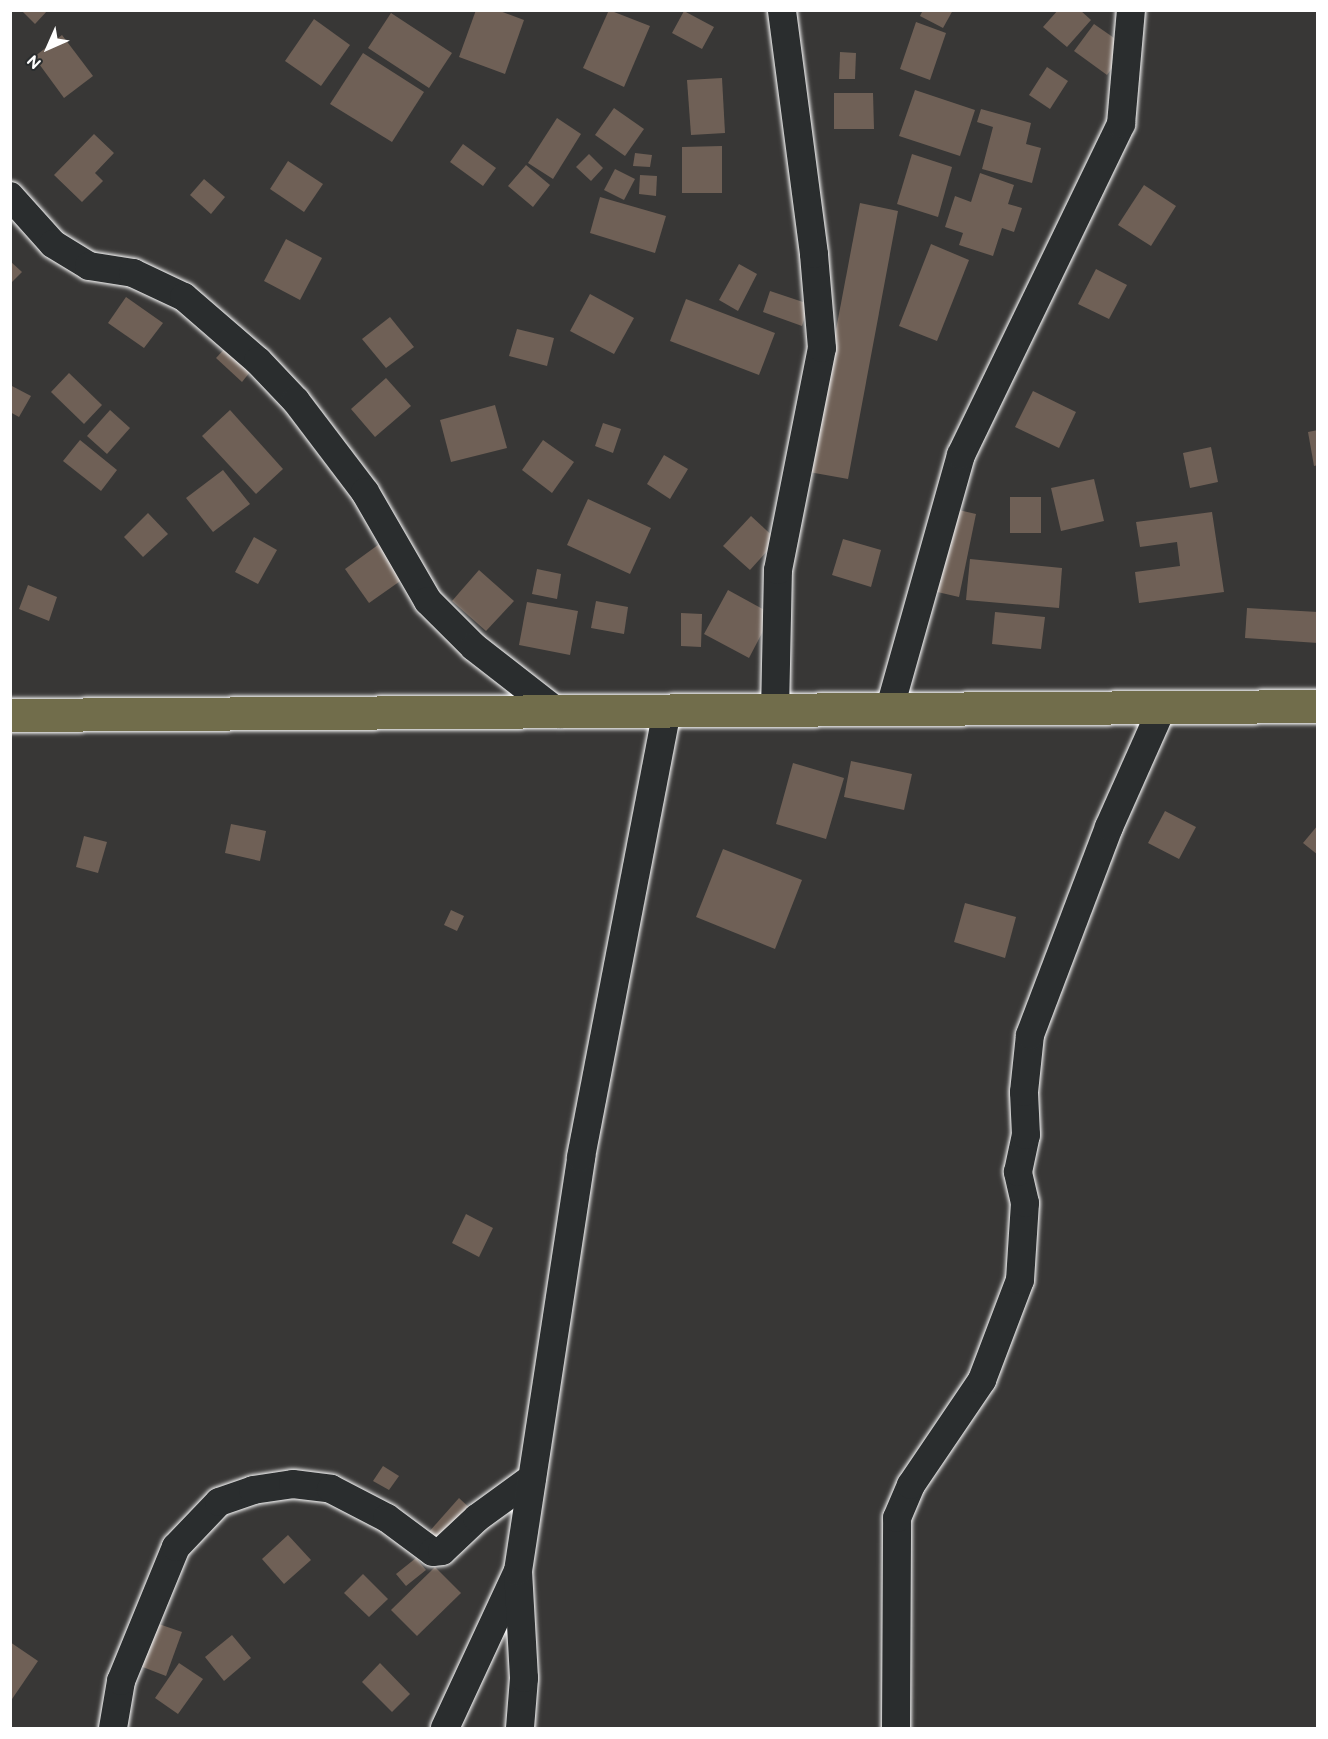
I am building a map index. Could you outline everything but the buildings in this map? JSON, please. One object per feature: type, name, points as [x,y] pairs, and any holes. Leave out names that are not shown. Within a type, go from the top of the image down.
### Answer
[{"type":"main road","points":[[10,715],[560,714],[667,710],[775,712],[1317,706]]},
{"type":"street","points":[[775,712],[778,570],[822,348],[814,254],[782,10]]},
{"type":"street","points":[[889,711],[961,455],[1121,124],[1131,10]]},
{"type":"street","points":[[10,196],[53,244],[89,266],[133,273],[184,297],[258,361],[296,401],[365,492],[428,601],[474,647],[560,714]]},
{"type":"street","points":[[896,1728],[897,1518],[911,1485],[982,1380],[1020,1280],[1025,1203],[1018,1172],[1026,1135],[1024,1092],[1030,1035],[1106,836],[1162,708]]},
{"type":"street","points":[[520,1728],[524,1678],[518,1571],[580,1157],[667,710]]},
{"type":"street","points":[[113,1728],[121,1681],[176,1546],[219,1502],[253,1490],[293,1484],[331,1489],[387,1518],[433,1552],[442,1551],[477,1518],[532,1478]]},
{"type":"street","points":[[445,1728],[518,1571]]}]
